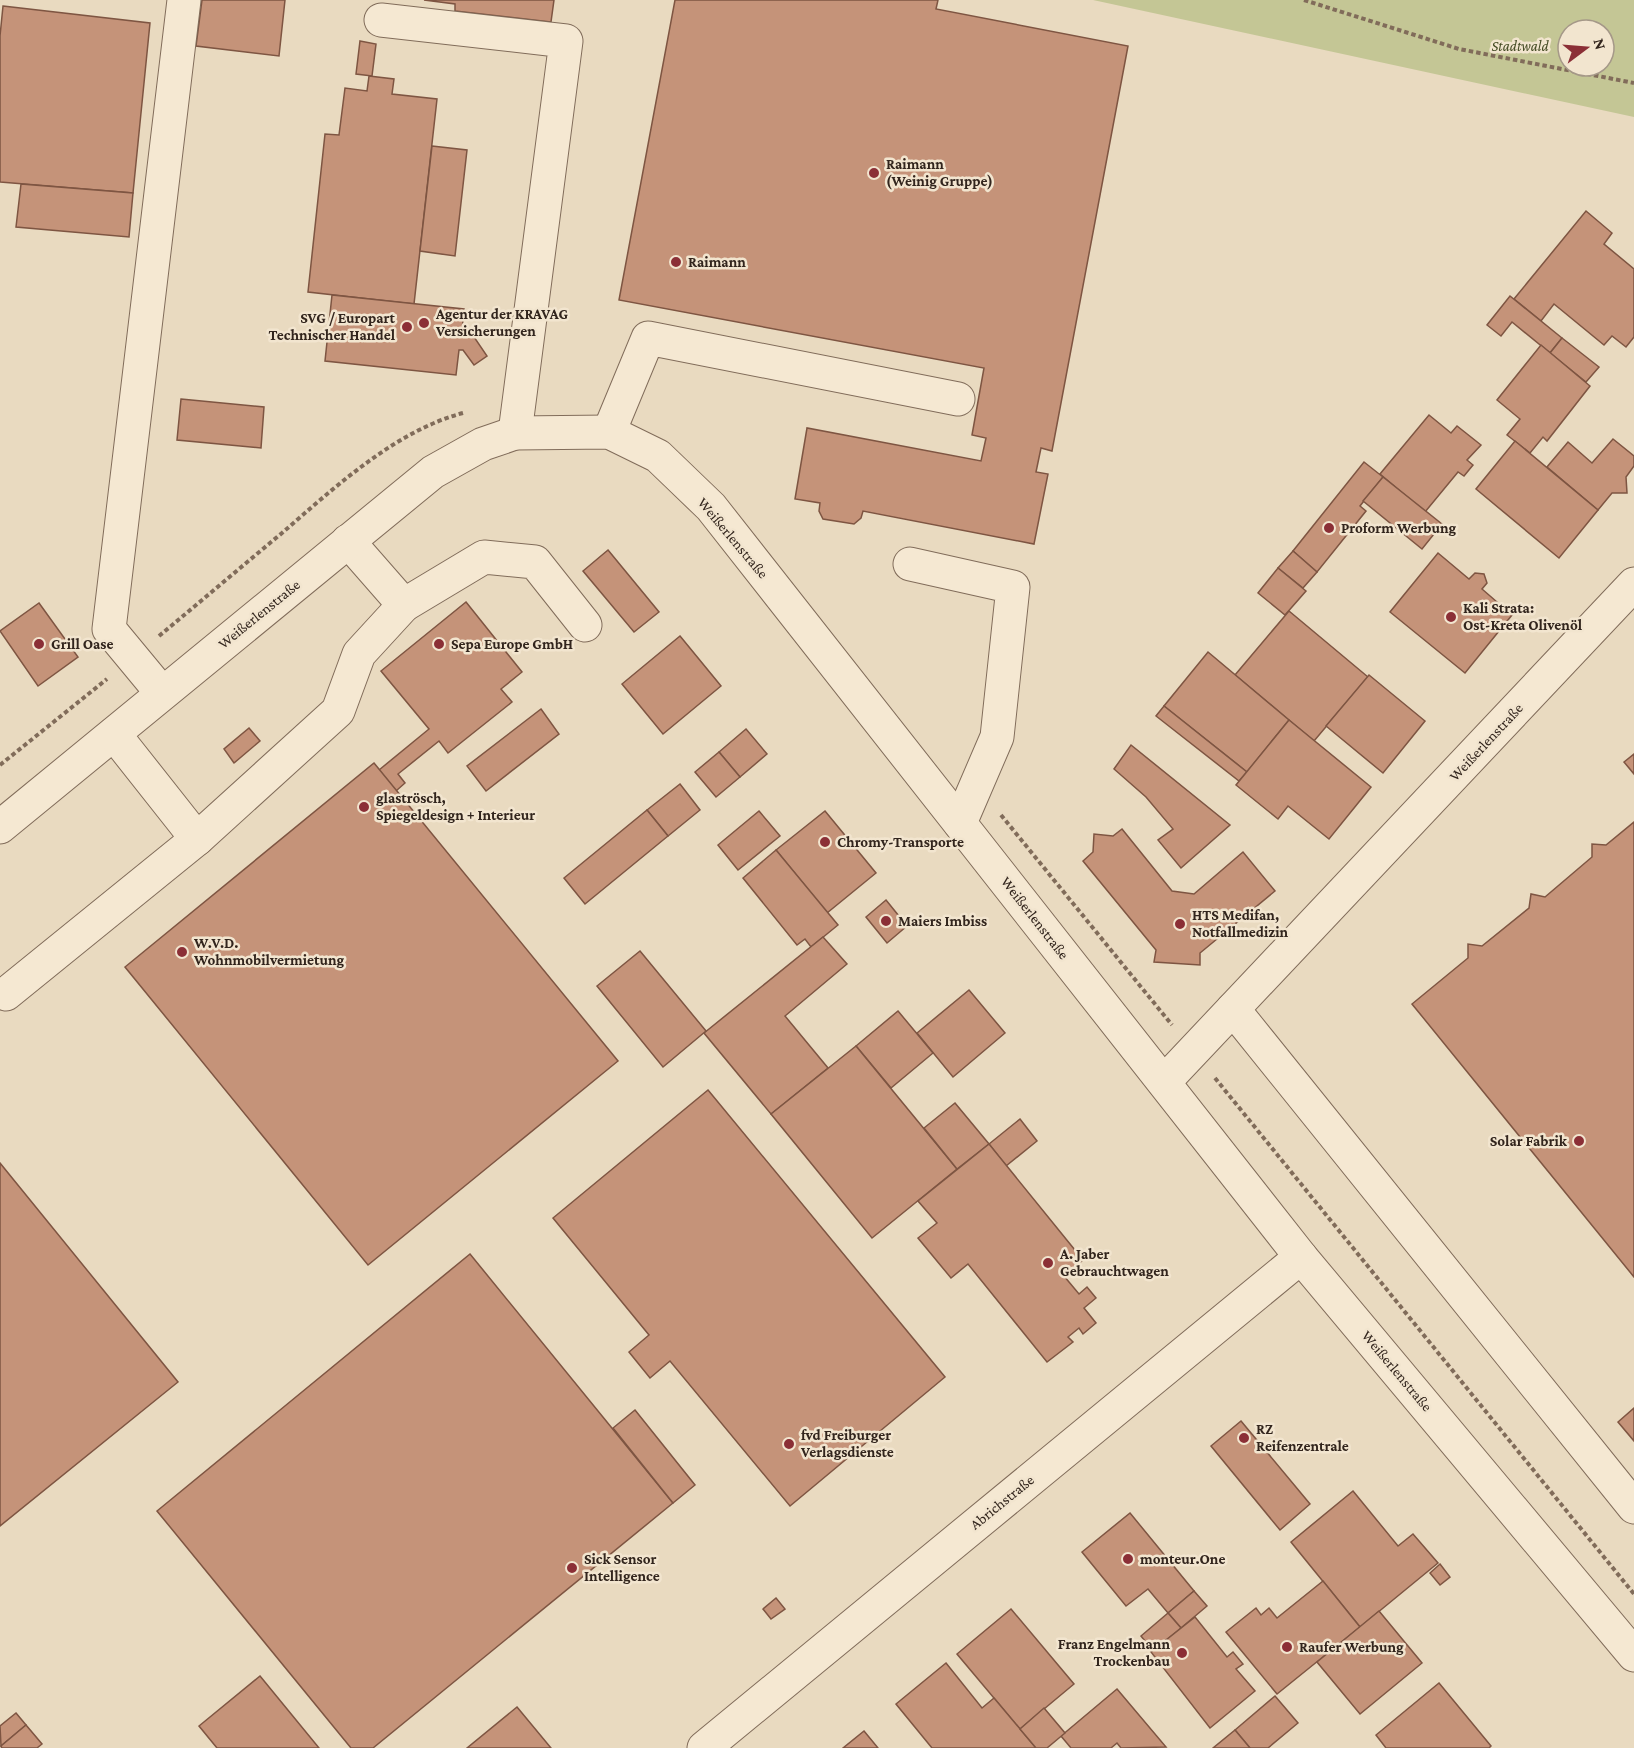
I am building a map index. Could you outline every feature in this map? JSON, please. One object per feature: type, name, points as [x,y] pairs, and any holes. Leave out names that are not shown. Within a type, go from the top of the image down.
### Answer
[{"type":"street","points":[[162,693],[109,629],[184,0]]},
{"type":"street","points":[[381,20],[566,41],[515,433]]},
{"type":"street","points":[[609,432],[648,338],[958,399]]},
{"type":"street","name":"Weißerlenstraße","points":[[0,827],[433,472],[483,444],[515,433],[609,432],[658,456],[711,507],[1301,1257],[1634,1655]]},
{"type":"street","points":[[348,541],[404,605]]},
{"type":"street","points":[[6,994],[197,839],[338,711],[358,654],[404,605],[484,557],[535,562],[585,625]]},
{"type":"street","points":[[910,564],[1013,587],[997,737],[960,823]]},
{"type":"street","name":"Weißerlenstraße","points":[[1164,1082],[1634,584]]},
{"type":"street","points":[[114,734],[197,839]]},
{"type":"street","points":[[1233,1009],[1634,1507]]},
{"type":"street","name":"Abrichstraße","points":[[704,1748],[1301,1257]]},
{"type":"path","points":[[1304,0],[1459,49],[1634,83]]},
{"type":"path","points":[[0,765],[133,658],[324,497],[395,443],[444,418],[465,413]]},
{"type":"path","points":[[977,784],[1634,1594]]},
{"type":"green space","name":"Stadtwald","points":[[1093,0],[1634,0],[1634,117]]},
{"type":"building","points":[[202,0],[285,0],[279,56],[196,46]]},
{"type":"building","points":[[424,0],[554,0],[551,22],[455,11],[455,4]]},
{"type":"building","name":"Raimann (Weinig Gruppe)","points":[[675,0],[938,0],[936,9],[1128,46],[1052,451],[1041,448],[1036,472],[1048,474],[1034,544],[863,511],[861,518],[854,524],[823,519],[819,511],[820,503],[795,499],[807,428],[981,461],[986,438],[972,435],[984,368],[619,300]]},
{"type":"building","points":[[3,6],[150,23],[133,193],[0,182],[0,36]]},
{"type":"building","points":[[360,41],[376,44],[372,76],[356,74]]},
{"type":"building","points":[[369,76],[394,79],[392,94],[437,99],[414,304],[308,292],[325,134],[339,135],[345,88],[367,91]]},
{"type":"building","points":[[432,146],[467,150],[455,256],[420,251]]},
{"type":"building","points":[[21,184],[133,193],[129,237],[16,227]]},
{"type":"building","points":[[1586,211],[1612,233],[1604,244],[1634,269],[1634,337],[1626,347],[1612,336],[1604,345],[1554,304],[1541,321],[1514,299]]},
{"type":"building","points":[[332,295],[464,309],[462,331],[470,331],[487,356],[474,365],[463,350],[459,350],[456,375],[325,361]]},
{"type":"building","points":[[1510,296],[1562,338],[1550,353],[1512,322],[1501,336],[1487,325]]},
{"type":"building","points":[[1562,338],[1599,367],[1586,382],[1550,353]]},
{"type":"building","points":[[1541,345],[1590,386],[1547,441],[1543,437],[1530,453],[1507,435],[1520,419],[1497,400]]},
{"type":"building","points":[[181,399],[264,407],[261,448],[177,440]]},
{"type":"building","points":[[1429,415],[1451,433],[1457,426],[1481,445],[1467,460],[1473,465],[1464,476],[1458,472],[1425,512],[1380,474]]},
{"type":"building","points":[[1613,439],[1634,456],[1634,466],[1626,477],[1627,493],[1612,493],[1598,510],[1547,467],[1568,442],[1592,463]]},
{"type":"building","points":[[1515,441],[1598,510],[1559,558],[1476,489]]},
{"type":"building","points":[[1364,462],[1383,477],[1360,506],[1366,511],[1317,572],[1293,551]]},
{"type":"building","points":[[1383,477],[1442,524],[1422,549],[1363,501]]},
{"type":"building","points":[[608,550],[659,612],[634,632],[583,571]]},
{"type":"building","points":[[1293,551],[1317,572],[1303,588],[1278,568]]},
{"type":"building","points":[[1438,553],[1469,579],[1475,573],[1484,574],[1487,583],[1482,589],[1512,615],[1465,673],[1390,612]]},
{"type":"building","points":[[1278,568],[1306,591],[1285,615],[1258,593]]},
{"type":"building","points":[[466,602],[522,672],[501,689],[512,702],[448,753],[439,741],[398,774],[405,783],[396,791],[379,770],[429,729],[381,671]]},
{"type":"building","name":"Grill Oase","points":[[39,603],[78,657],[38,686],[0,631]]},
{"type":"building","points":[[1289,611],[1368,677],[1314,741],[1235,675]]},
{"type":"building","points":[[680,636],[721,686],[663,734],[622,684]]},
{"type":"building","points":[[1208,652],[1289,720],[1247,772],[1164,706]]},
{"type":"building","points":[[1369,675],[1425,721],[1383,773],[1326,726]]},
{"type":"building","points":[[1164,706],[1247,772],[1239,781],[1156,716]]},
{"type":"building","points":[[541,709],[559,734],[486,791],[467,766]]},
{"type":"building","points":[[1289,720],[1371,787],[1329,839],[1288,806],[1278,819],[1236,785]]},
{"type":"building","points":[[249,728],[260,741],[234,763],[224,749]]},
{"type":"building","points":[[746,729],[767,754],[740,777],[719,752]]},
{"type":"building","points":[[1131,745],[1230,825],[1181,868],[1158,840],[1173,829],[1146,797],[1114,769]]},
{"type":"building","points":[[719,752],[740,777],[716,797],[695,772]]},
{"type":"building","points":[[1634,754],[1634,774],[1624,762]]},
{"type":"building","points":[[374,763],[618,1061],[368,1265],[125,967]]},
{"type":"building","points":[[680,784],[700,810],[668,836],[647,810]]},
{"type":"building","points":[[647,810],[668,836],[585,904],[564,878]]},
{"type":"building","points":[[759,811],[780,836],[738,870],[718,845]]},
{"type":"building","points":[[825,811],[876,873],[827,913],[776,850]]},
{"type":"building","name":"Solar Fabrik","points":[[1634,822],[1634,1277],[1412,1004],[1468,958],[1468,944],[1482,946],[1529,908],[1531,894],[1545,897],[1592,857],[1592,844],[1606,845]]},
{"type":"building","points":[[1122,829],[1172,891],[1194,894],[1243,852],[1275,891],[1200,953],[1200,965],[1154,962],[1156,950],[1083,861],[1093,852],[1094,834],[1113,836]]},
{"type":"building","points":[[776,850],[838,925],[811,947],[805,939],[797,945],[743,878]]},
{"type":"building","name":"Maiers Imbiss","points":[[886,900],[907,926],[887,943],[866,917]]},
{"type":"building","points":[[823,937],[847,964],[785,1016],[828,1068],[771,1114],[704,1033]]},
{"type":"building","points":[[640,951],[706,1031],[663,1067],[597,986]]},
{"type":"building","points":[[969,990],[1005,1033],[953,1077],[917,1033]]},
{"type":"building","points":[[898,1011],[933,1053],[891,1088],[856,1046]]},
{"type":"building","points":[[856,1046],[957,1169],[872,1238],[771,1114]]},
{"type":"building","points":[[708,1090],[945,1377],[790,1506],[670,1361],[650,1378],[629,1352],[649,1335],[553,1218]]},
{"type":"building","points":[[955,1103],[989,1144],[957,1169],[924,1128]]},
{"type":"building","points":[[1020,1119],[1037,1141],[1006,1166],[989,1144]]},
{"type":"building","points":[[989,1144],[1083,1260],[1064,1276],[1079,1294],[1087,1287],[1096,1298],[1084,1308],[1096,1323],[1083,1334],[1079,1328],[1068,1337],[1073,1342],[1047,1362],[968,1264],[951,1278],[918,1238],[937,1223],[918,1201]]},
{"type":"building","points":[[0,1163],[178,1382],[0,1526]]},
{"type":"building","points":[[470,1254],[673,1503],[373,1748],[351,1748],[157,1511]]},
{"type":"building","points":[[1634,1408],[1634,1441],[1618,1422]]},
{"type":"building","points":[[635,1410],[695,1485],[673,1503],[613,1428]]},
{"type":"building","points":[[1241,1421],[1310,1504],[1280,1530],[1211,1446]]},
{"type":"building","points":[[1353,1491],[1398,1546],[1413,1534],[1438,1563],[1360,1627],[1291,1542]]},
{"type":"building","name":"monteur.One","points":[[1130,1513],[1194,1591],[1168,1613],[1148,1589],[1126,1606],[1082,1552]]},
{"type":"building","points":[[1440,1564],[1450,1577],[1440,1585],[1430,1573]]},
{"type":"building","name":"Raufer Werbung","points":[[1323,1581],[1360,1627],[1277,1694],[1226,1632],[1256,1608],[1261,1615],[1269,1608],[1277,1618]]},
{"type":"building","points":[[1194,1591],[1207,1606],[1181,1628],[1168,1613]]},
{"type":"building","points":[[776,1598],[785,1609],[771,1619],[763,1609]]},
{"type":"building","points":[[1011,1609],[1074,1684],[1020,1729],[957,1654]]},
{"type":"building","points":[[1379,1611],[1422,1663],[1360,1714],[1317,1662]]},
{"type":"building","points":[[1168,1613],[1181,1628],[1153,1651],[1141,1636]]},
{"type":"building","points":[[1195,1617],[1227,1657],[1233,1652],[1243,1664],[1236,1669],[1255,1691],[1210,1728],[1151,1652]]},
{"type":"building","points":[[946,1663],[982,1708],[994,1698],[1036,1748],[932,1748],[896,1704]]},
{"type":"building","points":[[260,1676],[319,1748],[217,1748],[199,1726]]},
{"type":"building","points":[[1439,1683],[1491,1746],[1489,1748],[1386,1748],[1376,1735]]},
{"type":"building","points":[[1117,1689],[1166,1747],[1121,1748],[1117,1743],[1111,1748],[1071,1748],[1061,1736]]},
{"type":"building","points":[[1275,1696],[1298,1723],[1268,1748],[1250,1748],[1235,1730]]},
{"type":"building","points":[[517,1707],[551,1748],[467,1748]]},
{"type":"building","points":[[1044,1708],[1065,1733],[1047,1748],[1036,1748],[1020,1729]]},
{"type":"building","points":[[16,1713],[26,1725],[1,1746],[0,1726]]},
{"type":"building","points":[[26,1725],[42,1744],[37,1748],[2,1748],[1,1746]]},
{"type":"building","points":[[1235,1730],[1250,1748],[1213,1748]]},
{"type":"building","points":[[864,1731],[878,1748],[843,1748]]},
{"type":"place","name":"Raimann (Weinig Gruppe)","points":[[874,173]]},
{"type":"place","name":"Raimann","points":[[676,262]]},
{"type":"place","name":"Agentur der KRAVAG Versicherungen","points":[[424,323]]},
{"type":"place","name":"SVG / Europart Technischer Handel","points":[[407,327]]},
{"type":"place","name":"Proform Werbung","points":[[1329,528]]},
{"type":"place","name":"Kali Strata: Ost-Kreta Olivenöl","points":[[1451,617]]},
{"type":"place","name":"Grill Oase","points":[[39,644]]},
{"type":"place","name":"Sepa Europe GmbH","points":[[439,644]]},
{"type":"place","name":"glaströsch, Spiegeldesign + Interieur","points":[[364,807]]},
{"type":"place","name":"Chromy-Transporte","points":[[825,842]]},
{"type":"place","name":"Maiers Imbiss","points":[[886,921]]},
{"type":"place","name":"HTS Medifan, Notfallmedizin","points":[[1180,924]]},
{"type":"place","name":"W.V.D. Wohnmobilvermietung","points":[[182,952]]},
{"type":"place","name":"Solar Fabrik","points":[[1579,1141]]},
{"type":"place","name":"A. Jaber Gebrauchtwagen","points":[[1048,1263]]},
{"type":"place","name":"RZ Reifenzentrale","points":[[1244,1438]]},
{"type":"place","name":"fvd Freiburger Verlagsdienste","points":[[789,1444]]},
{"type":"place","name":"monteur.One","points":[[1128,1559]]},
{"type":"place","name":"Sick Sensor Intelligence","points":[[572,1568]]},
{"type":"place","name":"Raufer Werbung","points":[[1287,1647]]},
{"type":"place","name":"Franz Engelmann Trockenbau","points":[[1182,1653]]}]
